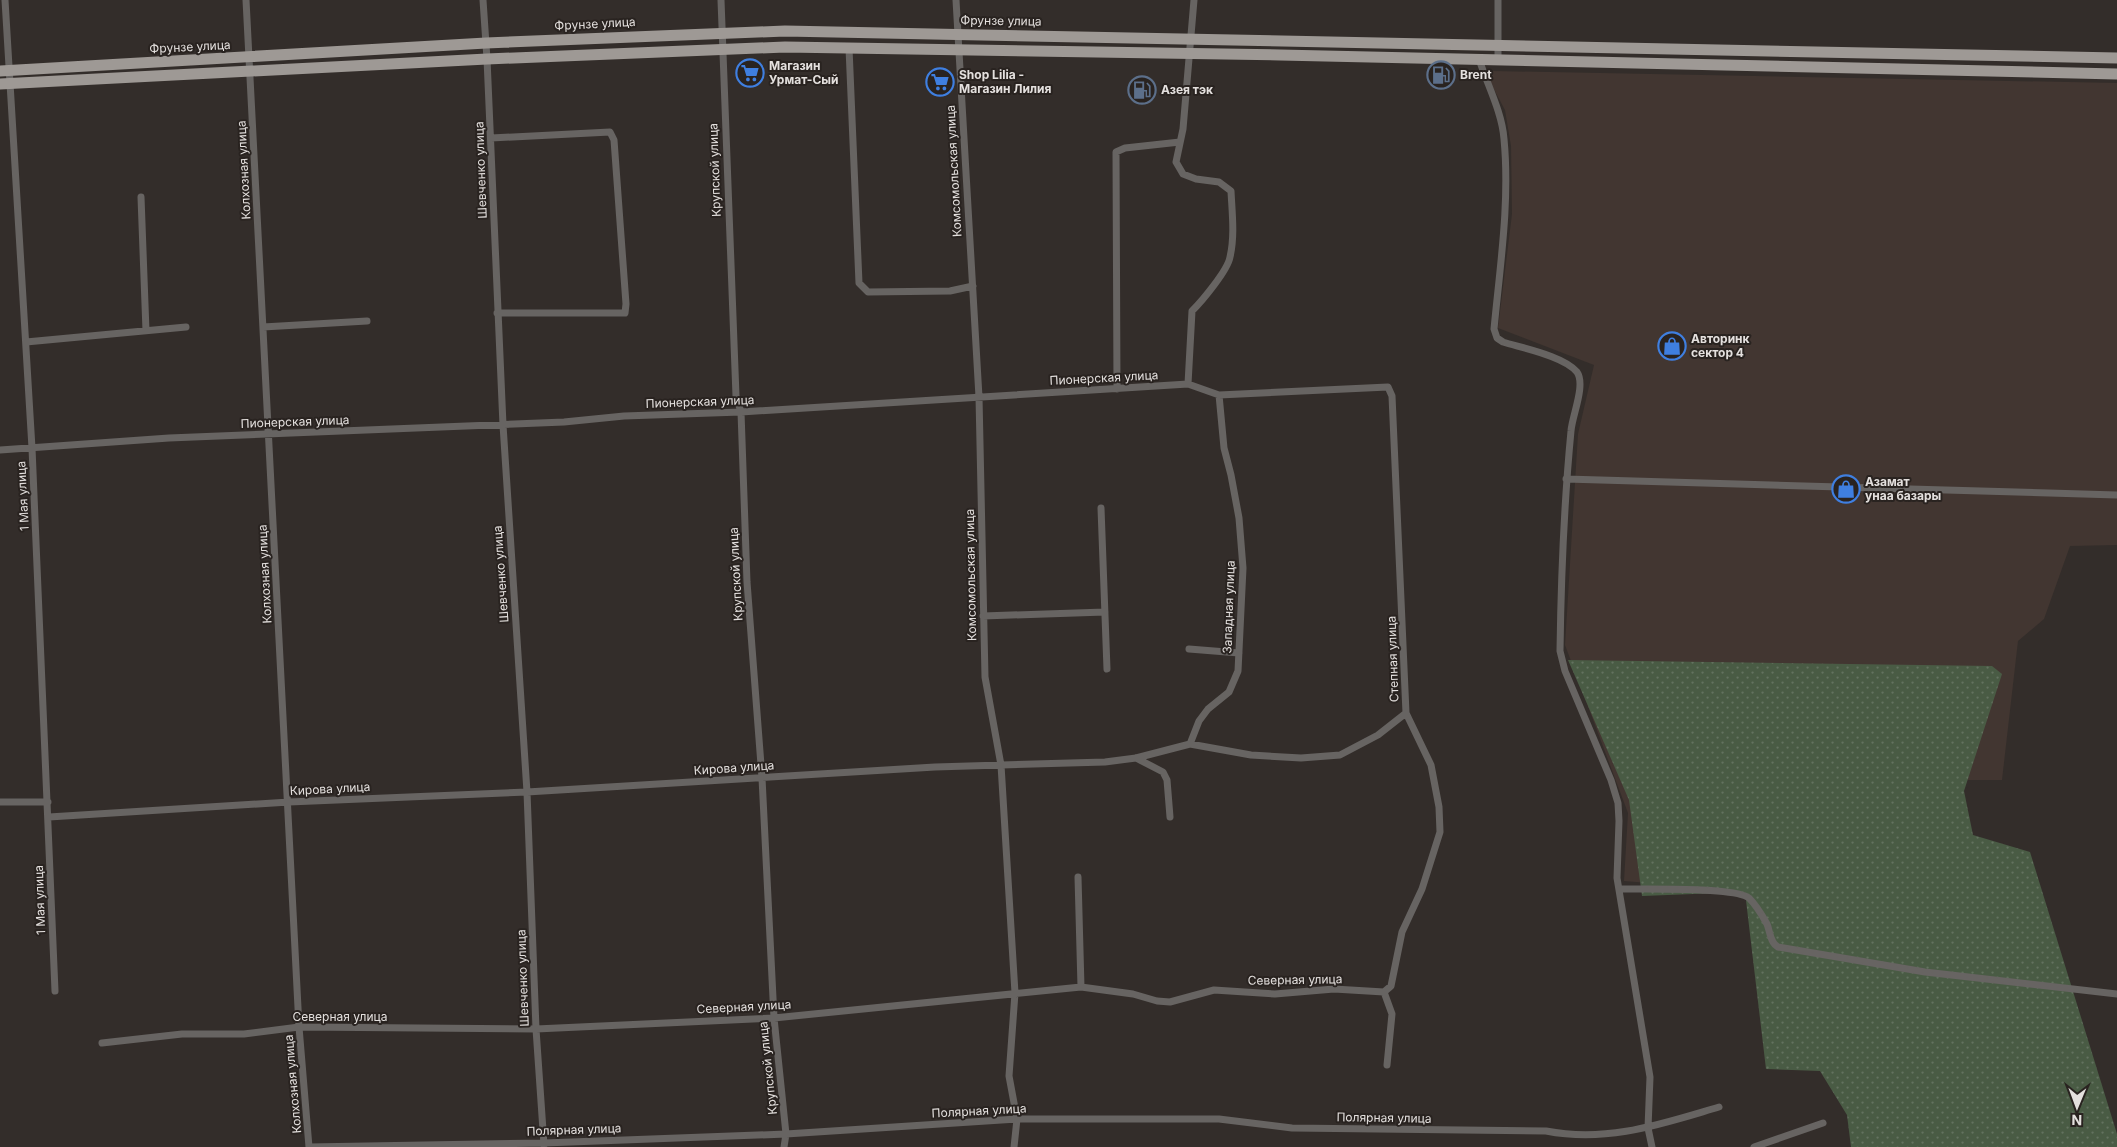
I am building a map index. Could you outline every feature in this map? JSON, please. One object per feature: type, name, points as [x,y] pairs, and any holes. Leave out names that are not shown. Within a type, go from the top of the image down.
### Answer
[{"type":"main road","name":"Фрунзе улица","points":[[5,70],[486,43],[785,31],[2117,58]]},
{"type":"main road","points":[[1399,57],[1400,43]]},
{"type":"main road","points":[[6,84],[724,48],[849,48],[1399,57],[2117,74]]},
{"type":"street","name":"1 Мая улица","points":[[5,0],[5,70],[26,342],[32,448],[55,991]]},
{"type":"street","name":"Колхозная улица","points":[[246,0],[262,327],[289,802],[299,1027],[309,1147]]},
{"type":"street","name":"Шевченко улица","points":[[483,0],[488,59],[497,313],[527,792],[536,1029],[544,1145]]},
{"type":"street","name":"Крупской улица","points":[[721,0],[724,48],[722,76],[736,396],[742,412],[747,582],[762,778],[774,1018],[786,1134],[784,1147]]},
{"type":"street","name":"Комсомольская улица","points":[[956,0],[978,397],[985,677],[1001,765],[1015,994],[1010,1076],[1016,1119],[1014,1147]]},
{"type":"street","points":[[1188,384],[1192,311],[1203,300],[1230,259],[1232,222],[1231,191],[1219,182],[1196,179],[1183,174],[1176,162],[1192,38],[1194,0]]},
{"type":"street","points":[[1498,0],[1498,59]]},
{"type":"street","points":[[849,48],[860,284],[868,292],[950,291],[973,286]]},
{"type":"street","points":[[1479,59],[1488,89],[1498,112],[1504,138],[1506,213],[1494,329],[1497,338],[1503,342],[1550,357],[1568,366],[1577,373],[1580,382],[1572,424],[1566,479],[1560,651],[1565,671],[1618,803],[1617,878],[1650,1077],[1648,1128],[1652,1147]]},
{"type":"street","points":[[491,138],[610,132],[614,140],[626,304],[625,313],[497,313]]},
{"type":"street","points":[[1117,389],[1116,152],[1125,148],[1180,142]]},
{"type":"street","points":[[141,197],[146,331]]},
{"type":"street","points":[[262,327],[367,321]]},
{"type":"street","points":[[26,342],[186,327]]},
{"type":"street","name":"Пионерская улица","points":[[0,450],[169,438],[564,422],[624,416],[742,412],[1188,384],[1219,395],[1378,386],[1388,387],[1392,396]]},
{"type":"street","name":"Западная улица","points":[[1190,744],[1203,715],[1229,692],[1238,672],[1243,568],[1239,518],[1224,448],[1219,395]]},
{"type":"street","name":"Степная улица","points":[[1384,992],[1391,986],[1402,932],[1422,890],[1440,832],[1439,807],[1431,766],[1406,713],[1392,396]]},
{"type":"street","points":[[1566,479],[2117,495]]},
{"type":"street","points":[[1101,508],[1106,669]]},
{"type":"street","points":[[984,616],[1105,612]]},
{"type":"street","points":[[1190,650],[1239,653]]},
{"type":"street","name":"Кирова улица","points":[[49,817],[289,802],[527,792],[935,767],[1105,762],[1136,758],[1190,744],[1251,755],[1301,758],[1340,755],[1378,735],[1406,713]]},
{"type":"street","points":[[1136,758],[1162,772],[1167,780],[1170,817]]},
{"type":"street","points":[[0,802],[48,802]]},
{"type":"street","points":[[1078,877],[1081,987]]},
{"type":"street","points":[[1619,889],[1718,891],[1741,894],[1748,897],[1759,910],[1769,928],[1772,940],[1778,947],[1925,972],[2117,994]]},
{"type":"street","name":"Северная улица","points":[[102,1043],[182,1034],[244,1034],[299,1027],[536,1029],[774,1018],[1081,987],[1133,994],[1157,1001],[1170,1002],[1214,990],[1275,994],[1334,989],[1384,992]]},
{"type":"street","points":[[1384,992],[1392,1014],[1386,1064]]},
{"type":"street","name":"Полярная улица","points":[[309,1147],[544,1145],[786,1134],[1016,1119],[1219,1119],[1292,1128],[1537,1131],[1564,1135],[1612,1135],[1648,1128],[1719,1107]]},
{"type":"street","points":[[1754,1147],[1823,1124]]},
{"type":"shaded area","name":"Азамат унаа базары","points":[[1492,71],[2117,83],[2117,545],[2070,546],[2044,619],[2018,641],[2002,780],[1846,780],[1834,898],[1624,881],[1628,813],[1565,645],[1578,434],[1594,365],[1498,328],[1512,214],[1511,146],[1505,110],[1489,80]]},
{"type":"green space","points":[[1568,660],[1992,666],[2002,674],[1964,791],[1973,835],[2030,852],[2117,1134],[2117,1147],[1851,1147],[1847,1115],[1820,1071],[1766,1069],[1745,892],[1642,896],[1629,800]]},
{"type":"place","name":"Магазин Урмат-Сый","points":[[750,73]]},
{"type":"place","name":"Brent","points":[[1441,75]]},
{"type":"place","name":"Shop Lilia - Магазин Лилия","points":[[940,82]]},
{"type":"place","name":"Азея тэк","points":[[1142,90]]},
{"type":"place","name":"Авторинк сектор 4","points":[[1672,346]]},
{"type":"place","name":"Азамат унаа базары","points":[[1846,489]]}]
